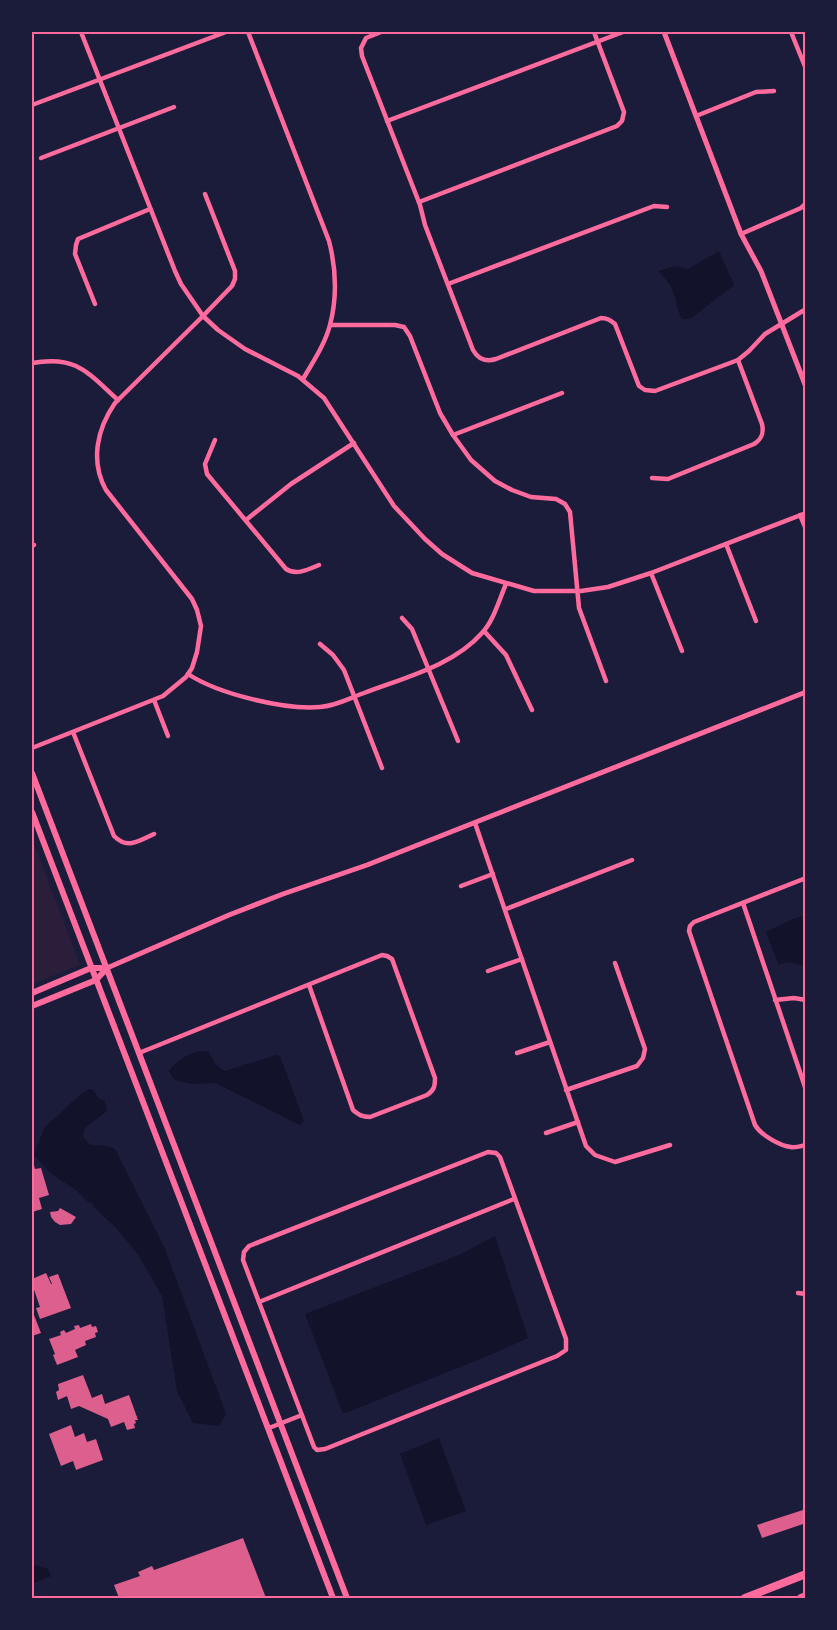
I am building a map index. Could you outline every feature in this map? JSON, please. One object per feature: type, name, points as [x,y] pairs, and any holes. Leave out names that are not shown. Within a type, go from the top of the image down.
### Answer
[{"type":"highway","points":[[745,1599],[806,1574]]},
{"type":"highway","points":[[801,1599],[806,1596]]},
{"type":"main road","points":[[32,773],[347,1599]]},
{"type":"main road","points":[[32,812],[333,1599]]},
{"type":"main road","points":[[32,993],[91,968],[107,968]]},
{"type":"main road","points":[[32,1006],[96,980],[107,968]]},
{"type":"street","points":[[81,32],[179,279],[203,316],[245,349],[303,379],[328,402],[394,506],[442,554],[472,573],[506,584],[534,591],[577,591],[613,586],[803,514],[806,529]]},
{"type":"street","points":[[32,105],[226,32]]},
{"type":"street","points":[[248,32],[330,246],[334,266],[335,282],[330,325],[303,379]]},
{"type":"street","points":[[381,32],[369,36],[362,45],[362,56],[473,350],[482,359],[496,359],[606,318],[615,324],[637,383],[645,390],[655,391],[738,360],[765,334],[806,309]]},
{"type":"street","points":[[419,202],[617,126],[622,121],[624,111],[594,32]]},
{"type":"street","points":[[387,121],[623,32]]},
{"type":"street","points":[[664,32],[741,234],[761,271],[806,387]]},
{"type":"street","points":[[791,32],[806,69]]},
{"type":"street","points":[[696,116],[756,92],[774,91]]},
{"type":"street","points":[[41,158],[174,107]]},
{"type":"street","points":[[32,748],[154,700],[171,690],[188,674],[197,652],[201,626],[196,606],[103,485],[97,465],[97,447],[100,432],[110,410],[118,400],[232,286],[235,274],[205,194]]},
{"type":"street","points":[[741,234],[801,208],[806,203]]},
{"type":"street","points":[[448,284],[654,206],[667,207]]},
{"type":"street","points":[[95,304],[76,256],[78,239],[150,208]]},
{"type":"street","points":[[330,325],[395,325],[406,329],[411,336],[440,412],[471,460],[495,481],[524,495],[556,499],[564,504],[572,517],[581,616],[606,681]]},
{"type":"street","points":[[32,363],[56,360],[74,364],[86,371],[118,400]]},
{"type":"street","points":[[652,478],[668,479],[754,444],[761,439],[762,424],[738,360]]},
{"type":"street","points":[[453,435],[562,393]]},
{"type":"street","points":[[215,440],[205,464],[207,474],[286,569],[291,572],[302,571],[319,565]]},
{"type":"street","points":[[246,520],[291,484],[354,443]]},
{"type":"street","points":[[726,544],[756,621]]},
{"type":"street","points":[[651,573],[682,651]]},
{"type":"street","points":[[188,674],[226,692],[290,706],[327,707],[429,668],[460,652],[484,631],[506,584]]},
{"type":"street","points":[[402,618],[412,629],[458,741]]},
{"type":"street","points":[[484,631],[506,655],[532,710]]},
{"type":"street","points":[[321,644],[341,664],[382,768]]},
{"type":"street","points":[[107,968],[240,911],[367,865],[806,692]]},
{"type":"street","points":[[154,700],[168,736]]},
{"type":"street","points":[[73,732],[114,836],[129,844],[154,834]]},
{"type":"street","points":[[475,823],[586,1146],[603,1158],[615,1162],[670,1145]]},
{"type":"street","points":[[506,909],[632,860]]},
{"type":"street","points":[[461,886],[493,874]]},
{"type":"street","points":[[806,878],[694,922],[689,932],[754,1125],[765,1136],[790,1147],[806,1144]]},
{"type":"street","points":[[743,903],[806,1090]]},
{"type":"street","points":[[139,1053],[382,955],[392,959],[435,1078],[432,1091],[370,1117],[364,1117],[353,1110],[309,985]]},
{"type":"street","points":[[488,971],[522,959]]},
{"type":"street","points":[[566,1090],[637,1066],[643,1058],[645,1049],[615,963]]},
{"type":"street","points":[[775,1000],[795,998],[806,1000]]},
{"type":"street","points":[[517,1053],[550,1042]]},
{"type":"street","points":[[546,1133],[578,1122]]},
{"type":"street","points":[[488,1152],[498,1155],[514,1199],[566,1340],[566,1350],[557,1356],[323,1450],[314,1447],[243,1260],[245,1249],[488,1152]]},
{"type":"street","points":[[259,1302],[514,1199]]},
{"type":"street","points":[[798,1293],[806,1294]]},
{"type":"street","points":[[269,1428],[302,1415]]},
{"type":"shaded area","points":[[719,251],[734,285],[690,319],[683,319],[672,288],[658,271],[674,266],[688,269]]},
{"type":"shaded area","points":[[32,838],[80,965],[32,984]]},
{"type":"shaded area","points":[[805,915],[805,966],[786,962],[779,965],[766,932]]},
{"type":"shaded area","points":[[199,1051],[208,1051],[216,1065],[225,1071],[276,1055],[280,1056],[304,1121],[300,1125],[215,1083],[191,1084],[174,1080],[169,1071],[172,1067],[182,1058]]},
{"type":"shaded area","points":[[89,1089],[94,1090],[98,1098],[105,1101],[107,1111],[85,1128],[83,1136],[92,1145],[115,1149],[165,1249],[226,1414],[219,1426],[193,1423],[177,1391],[162,1296],[137,1253],[92,1203],[49,1172],[34,1155],[44,1128]]},
{"type":"shaded area","points":[[495,1236],[528,1338],[343,1414],[305,1314],[459,1255]]},
{"type":"shaded area","points":[[439,1438],[466,1511],[426,1525],[400,1454]]},
{"type":"shaded area","points":[[32,1564],[48,1569],[51,1576],[32,1584]]},
{"type":"building","points":[[32,1159],[35,1169],[41,1168],[49,1195],[39,1198],[42,1209],[32,1212]]},
{"type":"building","points":[[60,1208],[76,1217],[71,1224],[60,1225],[51,1217],[50,1212],[58,1211]]},
{"type":"building","points":[[46,1273],[51,1284],[49,1277],[58,1274],[71,1308],[40,1319],[36,1308],[40,1307],[32,1279]]},
{"type":"building","points":[[32,1310],[41,1333],[32,1336]]},
{"type":"building","points":[[91,1324],[92,1327],[96,1326],[98,1332],[95,1333],[96,1337],[85,1341],[86,1345],[75,1350],[78,1357],[57,1365],[49,1339],[61,1335],[60,1332],[64,1330],[66,1333],[75,1329],[74,1326],[79,1325],[80,1328]]},
{"type":"building","points":[[83,1375],[92,1398],[102,1394],[105,1404],[129,1395],[138,1420],[135,1420],[135,1428],[127,1430],[124,1422],[111,1427],[108,1419],[79,1406],[71,1409],[67,1396],[58,1400],[56,1392],[59,1390],[58,1384]]},
{"type":"building","points":[[71,1425],[75,1437],[84,1433],[87,1442],[96,1439],[103,1460],[76,1470],[73,1461],[61,1466],[49,1434]]},
{"type":"building","points":[[806,1509],[806,1523],[762,1538],[757,1525]]},
{"type":"building","points":[[243,1538],[266,1598],[119,1598],[114,1585],[140,1576],[138,1572],[152,1566],[154,1570]]}]
